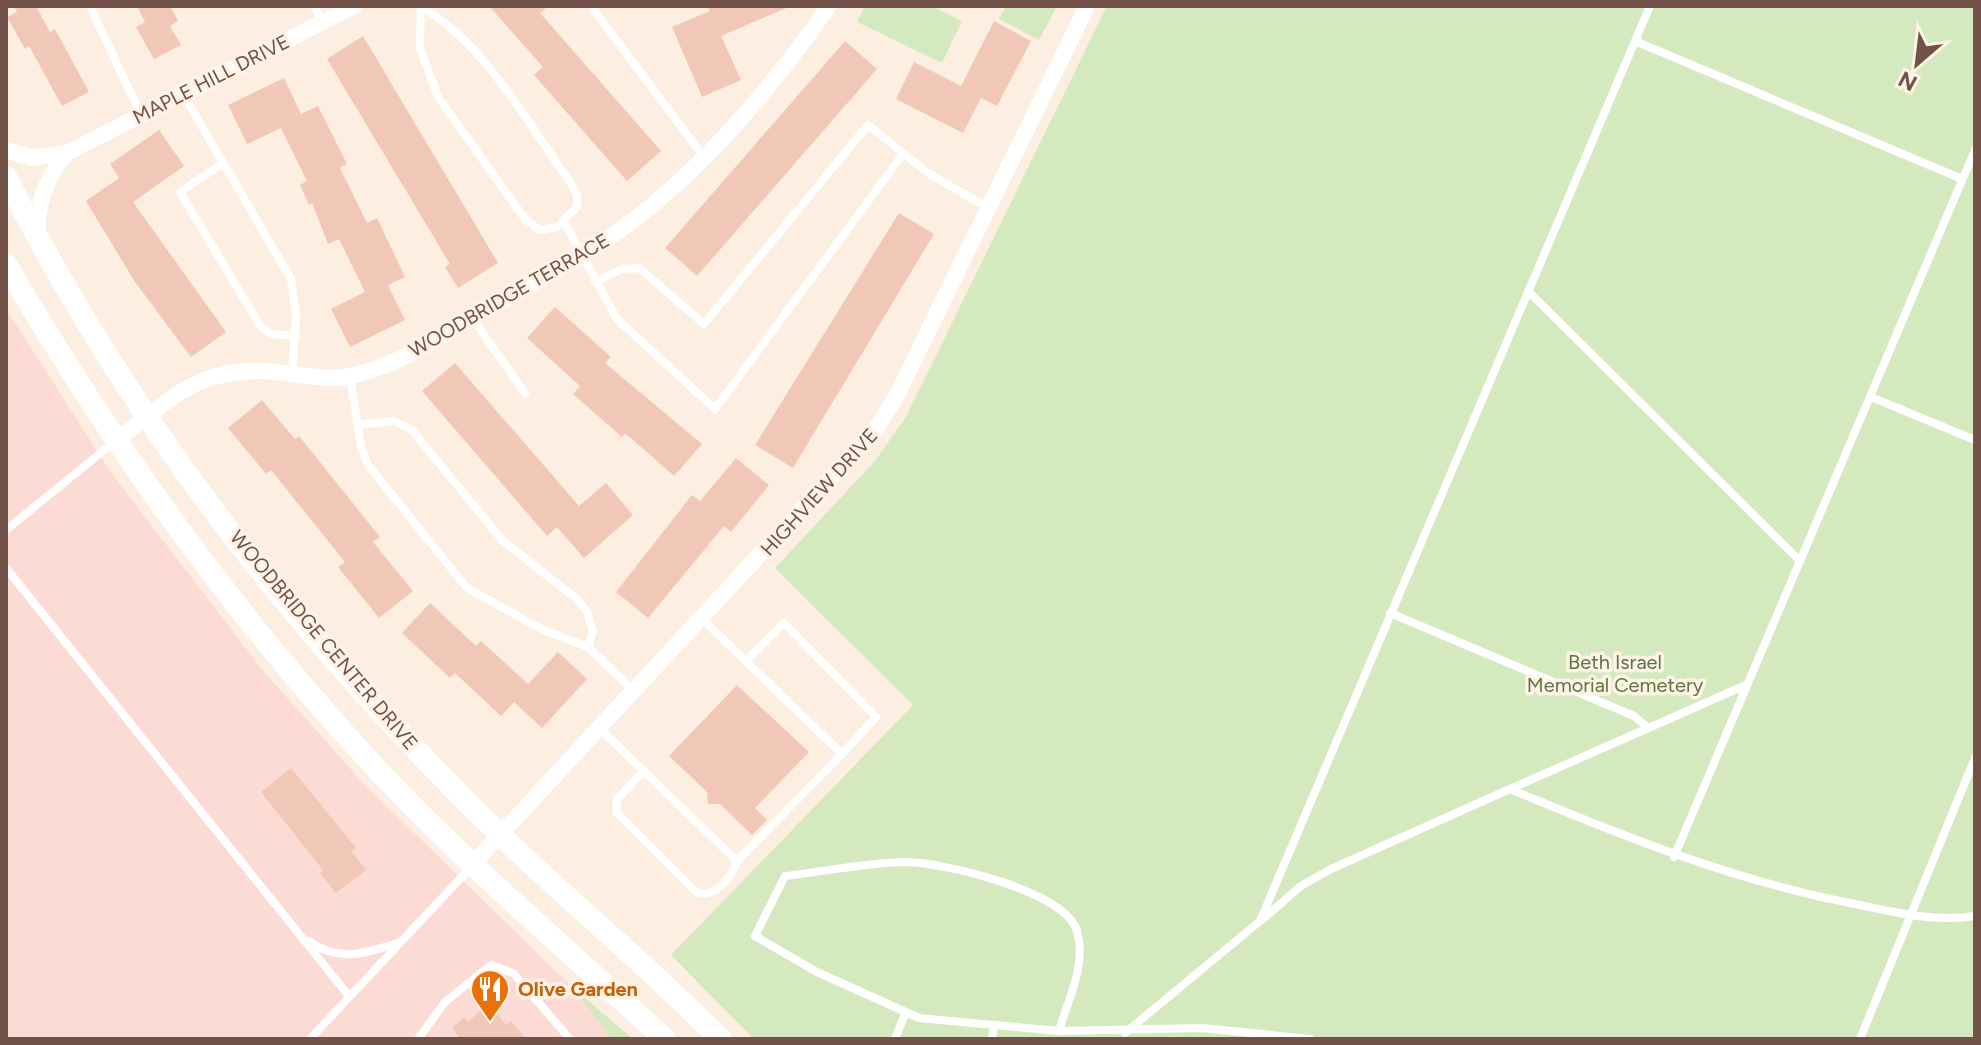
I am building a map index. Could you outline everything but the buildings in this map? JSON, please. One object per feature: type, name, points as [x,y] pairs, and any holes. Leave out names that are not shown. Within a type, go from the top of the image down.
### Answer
[{"type":"street","name":"MAPLE HILL DRIVE","points":[[6,150],[33,158],[67,153],[354,6]]},
{"type":"street","name":"WOODBRIDGE TERRACE","points":[[115,442],[188,387],[215,374],[244,370],[350,377],[410,353],[583,256],[654,204],[704,157],[763,92],[829,6]]},
{"type":"street","name":"HIGHVIEW DRIVE","points":[[472,865],[876,429],[897,395],[1087,6]]},
{"type":"street","points":[[38,238],[42,195],[67,153]]},
{"type":"street","name":"WOODBRIDGE CENTER DRIVE","points":[[6,177],[38,238],[149,416],[236,538],[309,629],[405,738],[499,834],[720,1039]]},
{"type":"street","name":"WOODBRIDGE CENTER DRIVE","points":[[6,264],[115,442],[201,560],[294,676],[374,766],[472,865],[665,1039]]},
{"type":"lane","points":[[90,6],[141,115]]},
{"type":"lane","points":[[314,6],[322,22]]},
{"type":"lane","points":[[1260,921],[1650,6]]},
{"type":"lane","points":[[422,7],[455,31],[474,52],[572,185],[578,204],[564,222],[544,230],[529,223],[451,117],[422,57],[419,38],[422,7]]},
{"type":"lane","points":[[597,8],[704,157]]},
{"type":"lane","points":[[1635,41],[1962,179]]},
{"type":"lane","points":[[183,94],[291,279],[296,304],[292,374]]},
{"type":"lane","points":[[595,282],[622,269],[639,268],[704,324],[868,125],[938,179],[988,208]]},
{"type":"lane","points":[[1674,857],[1975,150]]},
{"type":"lane","points":[[564,222],[610,310],[630,334],[715,409],[903,154]]},
{"type":"lane","points":[[223,163],[180,192],[261,327],[272,334],[296,336]]},
{"type":"lane","points":[[1528,291],[1800,561]]},
{"type":"lane","points":[[472,318],[525,393]]},
{"type":"lane","points":[[350,377],[363,454],[372,471],[467,588],[543,630],[588,647],[634,691]]},
{"type":"lane","points":[[1871,397],[1975,440]]},
{"type":"lane","points":[[358,425],[394,421],[415,432],[497,535],[583,606],[593,631],[588,647]]},
{"type":"lane","points":[[6,530],[115,442]]},
{"type":"lane","points":[[6,568],[348,995]]},
{"type":"lane","points":[[1390,613],[1634,716],[1647,727]]},
{"type":"lane","points":[[702,619],[842,754]]},
{"type":"lane","points":[[644,770],[617,800],[616,812],[696,892],[705,895],[714,892],[734,871],[737,861],[876,717],[784,623],[746,661]]},
{"type":"lane","points":[[1125,1033],[1301,886],[1331,869],[1747,684]]},
{"type":"lane","points":[[599,728],[737,861]]},
{"type":"lane","points":[[1860,1039],[1908,915],[1975,758]]},
{"type":"lane","points":[[1510,789],[1674,857],[1789,891],[1908,915],[1951,920],[1975,916]]},
{"type":"lane","points":[[1059,1031],[1081,965],[1077,928],[1057,905],[1026,889],[908,862],[785,876],[755,936],[817,972],[905,1014],[1059,1031],[1125,1033],[1202,1028],[1310,1039]]},
{"type":"lane","points":[[310,1039],[472,865]]},
{"type":"lane","points":[[294,928],[319,948],[336,955],[352,956],[398,943]]},
{"type":"lane","points":[[418,1039],[445,1002],[491,965],[513,973],[570,1039]]},
{"type":"lane","points":[[895,1039],[905,1014]]},
{"type":"lane","points":[[992,1039],[994,1025]]},
{"type":"shaded area","points":[[6,309],[112,474],[264,672],[364,784],[571,986],[612,1039],[6,1039]]},
{"type":"green space","points":[[865,6],[931,6],[962,21],[942,63],[857,22]]},
{"type":"green space","points":[[1006,6],[1057,6],[1039,40],[999,19]]},
{"type":"green space","name":"Beth Israel Memorial Cemetery","points":[[1107,6],[1975,6],[1975,1039],[754,1039],[671,955],[913,705],[775,568],[875,461],[906,417]]},
{"type":"green space","points":[[571,986],[633,1039],[612,1039]]},
{"type":"place","name":"Olive Garden","points":[[490,1023]]}]
